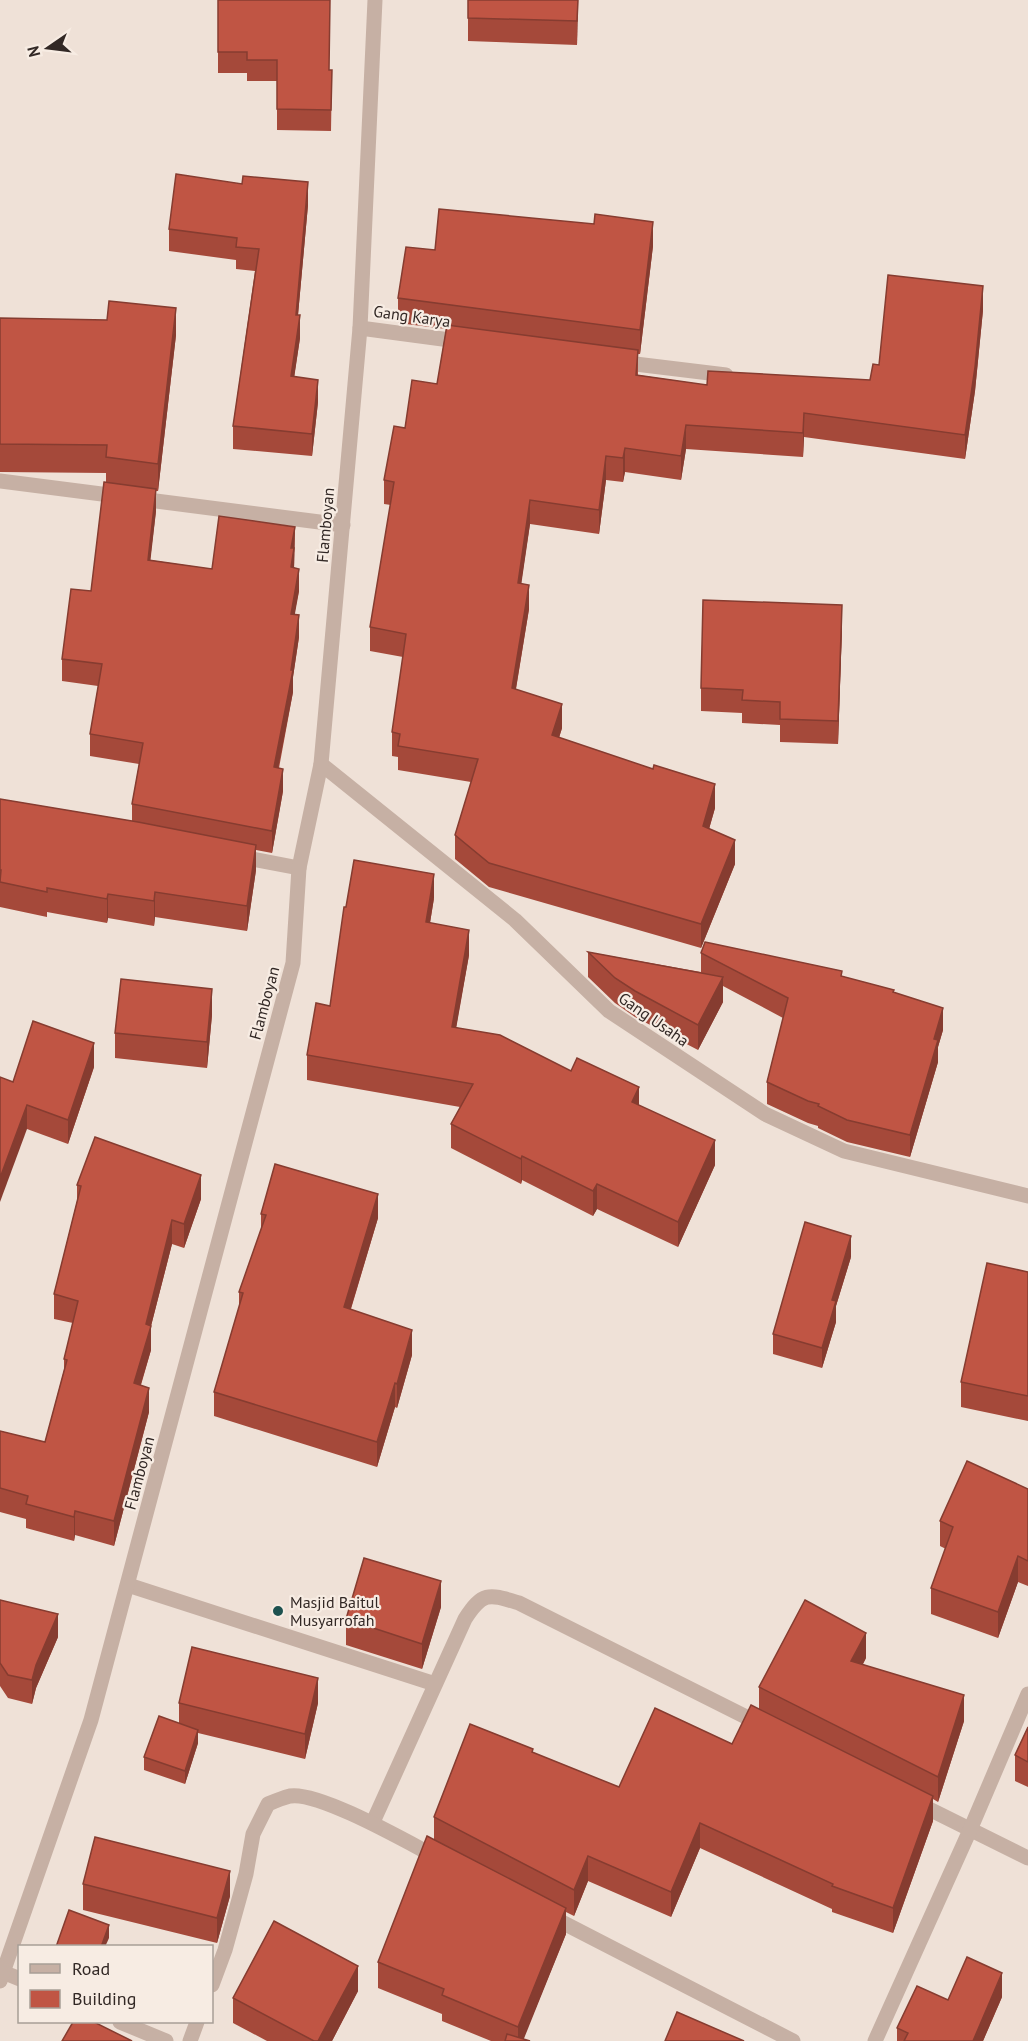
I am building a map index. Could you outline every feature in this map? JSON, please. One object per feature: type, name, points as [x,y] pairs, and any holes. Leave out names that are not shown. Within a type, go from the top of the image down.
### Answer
[{"type":"street","name":"Flamboyan","points":[[1,1975],[91,1720],[293,963],[298,868],[321,764],[360,328],[375,0]]},
{"type":"street","name":"Gang Karya","points":[[360,328],[485,345]]},
{"type":"street","points":[[599,359],[737,376]]},
{"type":"street","points":[[0,481],[343,525]]},
{"type":"street","name":"Gang Usaha","points":[[321,764],[515,920],[609,1011],[765,1114],[844,1152],[1028,1196]]},
{"type":"street","points":[[219,852],[298,868]]},
{"type":"street","points":[[128,1585],[435,1684]]},
{"type":"street","points":[[373,1822],[465,1619],[476,1602],[494,1595],[519,1603],[771,1730]]},
{"type":"street","points":[[875,2041],[1028,1694]]},
{"type":"street","points":[[897,1793],[1028,1858]]},
{"type":"street","points":[[213,1983],[228,1940],[246,1874],[253,1834],[268,1804],[291,1796],[313,1799],[373,1822],[456,1867]]},
{"type":"street","points":[[540,1910],[793,2041]]},
{"type":"street","points":[[1,1975],[18,1979]]},
{"type":"street","points":[[122,2023],[166,2041]]},
{"type":"street","points":[[190,2041],[197,2023]]},
{"type":"building","points":[[218,0],[330,0],[331,110],[277,109],[277,60],[247,60],[247,52],[218,52]]},
{"type":"building","points":[[468,0],[578,0],[577,21],[468,18]]},
{"type":"building","points":[[176,174],[242,184],[243,176],[308,182],[296,315],[300,315],[291,376],[318,380],[312,434],[233,426],[259,249],[236,247],[237,238],[169,229]]},
{"type":"building","points":[[439,209],[594,224],[595,214],[653,222],[640,330],[398,298],[406,247],[435,250]]},
{"type":"building","points":[[888,275],[983,286],[965,435],[804,413],[803,433],[686,425],[681,456],[625,448],[623,458],[606,456],[599,510],[530,500],[518,583],[529,585],[512,688],[562,704],[552,735],[653,769],[654,765],[715,784],[703,826],[735,840],[701,924],[489,863],[455,835],[478,759],[398,746],[400,734],[392,732],[406,634],[370,627],[394,482],[384,480],[394,426],[405,428],[412,380],[437,384],[447,325],[638,350],[636,375],[707,385],[708,371],[870,380],[873,364],[879,365]]},
{"type":"building","points":[[109,301],[176,308],[158,464],[106,457],[107,445],[0,444],[0,318],[107,320]]},
{"type":"building","points":[[104,482],[156,489],[148,560],[212,569],[219,516],[295,527],[291,548],[294,548],[291,567],[299,569],[291,614],[299,615],[291,670],[293,670],[274,767],[283,769],[272,831],[132,804],[143,743],[90,734],[102,664],[62,659],[71,589],[91,591]]},
{"type":"building","points":[[703,600],[842,605],[838,721],[780,719],[780,702],[742,700],[743,690],[701,688]]},
{"type":"building","points":[[0,799],[256,845],[247,906],[155,892],[154,901],[108,894],[107,899],[47,888],[47,892],[0,882]]},
{"type":"building","points":[[354,860],[434,874],[426,922],[469,930],[452,1027],[500,1035],[571,1071],[577,1058],[639,1087],[632,1102],[715,1140],[678,1222],[597,1184],[593,1191],[451,1124],[473,1084],[307,1055],[316,1003],[330,1006],[344,907],[346,907]]},
{"type":"building","points":[[705,942],[842,971],[841,976],[894,990],[893,992],[943,1008],[934,1039],[938,1040],[910,1135],[847,1120],[818,1106],[819,1104],[767,1082],[788,998],[701,953]]},
{"type":"building","points":[[588,952],[723,977],[698,1025],[615,978]]},
{"type":"building","points":[[121,979],[212,989],[207,1042],[115,1033]]},
{"type":"building","points":[[33,1021],[94,1043],[68,1120],[27,1105],[0,1178],[0,1077],[13,1082]]},
{"type":"building","points":[[95,1137],[201,1175],[184,1224],[172,1220],[146,1324],[151,1326],[134,1383],[149,1388],[114,1521],[75,1511],[74,1517],[26,1504],[28,1496],[0,1488],[0,1431],[45,1442],[67,1360],[64,1359],[78,1301],[54,1294],[81,1186],[77,1185]]},
{"type":"building","points":[[275,1164],[378,1194],[344,1307],[412,1330],[377,1442],[214,1392],[243,1293],[239,1292],[266,1215],[261,1214]]},
{"type":"building","points":[[805,1222],[851,1236],[832,1300],[836,1301],[822,1348],[773,1334]]},
{"type":"building","points":[[987,1263],[1028,1272],[1028,1396],[961,1382]]},
{"type":"building","points":[[967,1461],[1028,1489],[1028,1561],[1018,1556],[998,1612],[931,1588],[953,1527],[940,1521]]},
{"type":"building","points":[[364,1558],[441,1581],[422,1644],[346,1619]]},
{"type":"building","points":[[0,1600],[58,1614],[32,1680],[8,1675],[0,1663]]},
{"type":"building","points":[[805,1600],[866,1633],[851,1661],[964,1695],[938,1777],[759,1687]]},
{"type":"building","points":[[192,1647],[318,1678],[305,1734],[179,1703]]},
{"type":"building","points":[[751,1705],[933,1796],[893,1908],[832,1886],[833,1884],[700,1823],[671,1892],[588,1856],[574,1890],[434,1817],[470,1724],[619,1787],[655,1708],[732,1744]]},
{"type":"building","points":[[159,1716],[198,1730],[185,1771],[144,1757]]},
{"type":"building","points":[[1028,1727],[1028,1762],[1015,1755]]},
{"type":"building","points":[[427,1836],[566,1908],[518,2027],[442,1995],[444,1989],[378,1962]]},
{"type":"building","points":[[95,1837],[230,1871],[217,1918],[83,1884]]},
{"type":"building","points":[[69,1910],[109,1925],[102,1945],[57,1945]]},
{"type":"building","points":[[274,1921],[358,1966],[318,2041],[314,2041],[233,1998]]},
{"type":"building","points":[[967,1957],[1002,1973],[973,2041],[904,2041],[908,2033],[897,2028],[917,1986],[948,2000]]},
{"type":"building","points":[[677,2012],[744,2041],[665,2041]]},
{"type":"building","points":[[72,2023],[96,2023],[132,2041],[62,2041]]},
{"type":"building","points":[[507,2034],[530,2041],[505,2041]]},
{"type":"place","name":"Masjid Baitul Musyarrofah","points":[[278,1611]]}]
